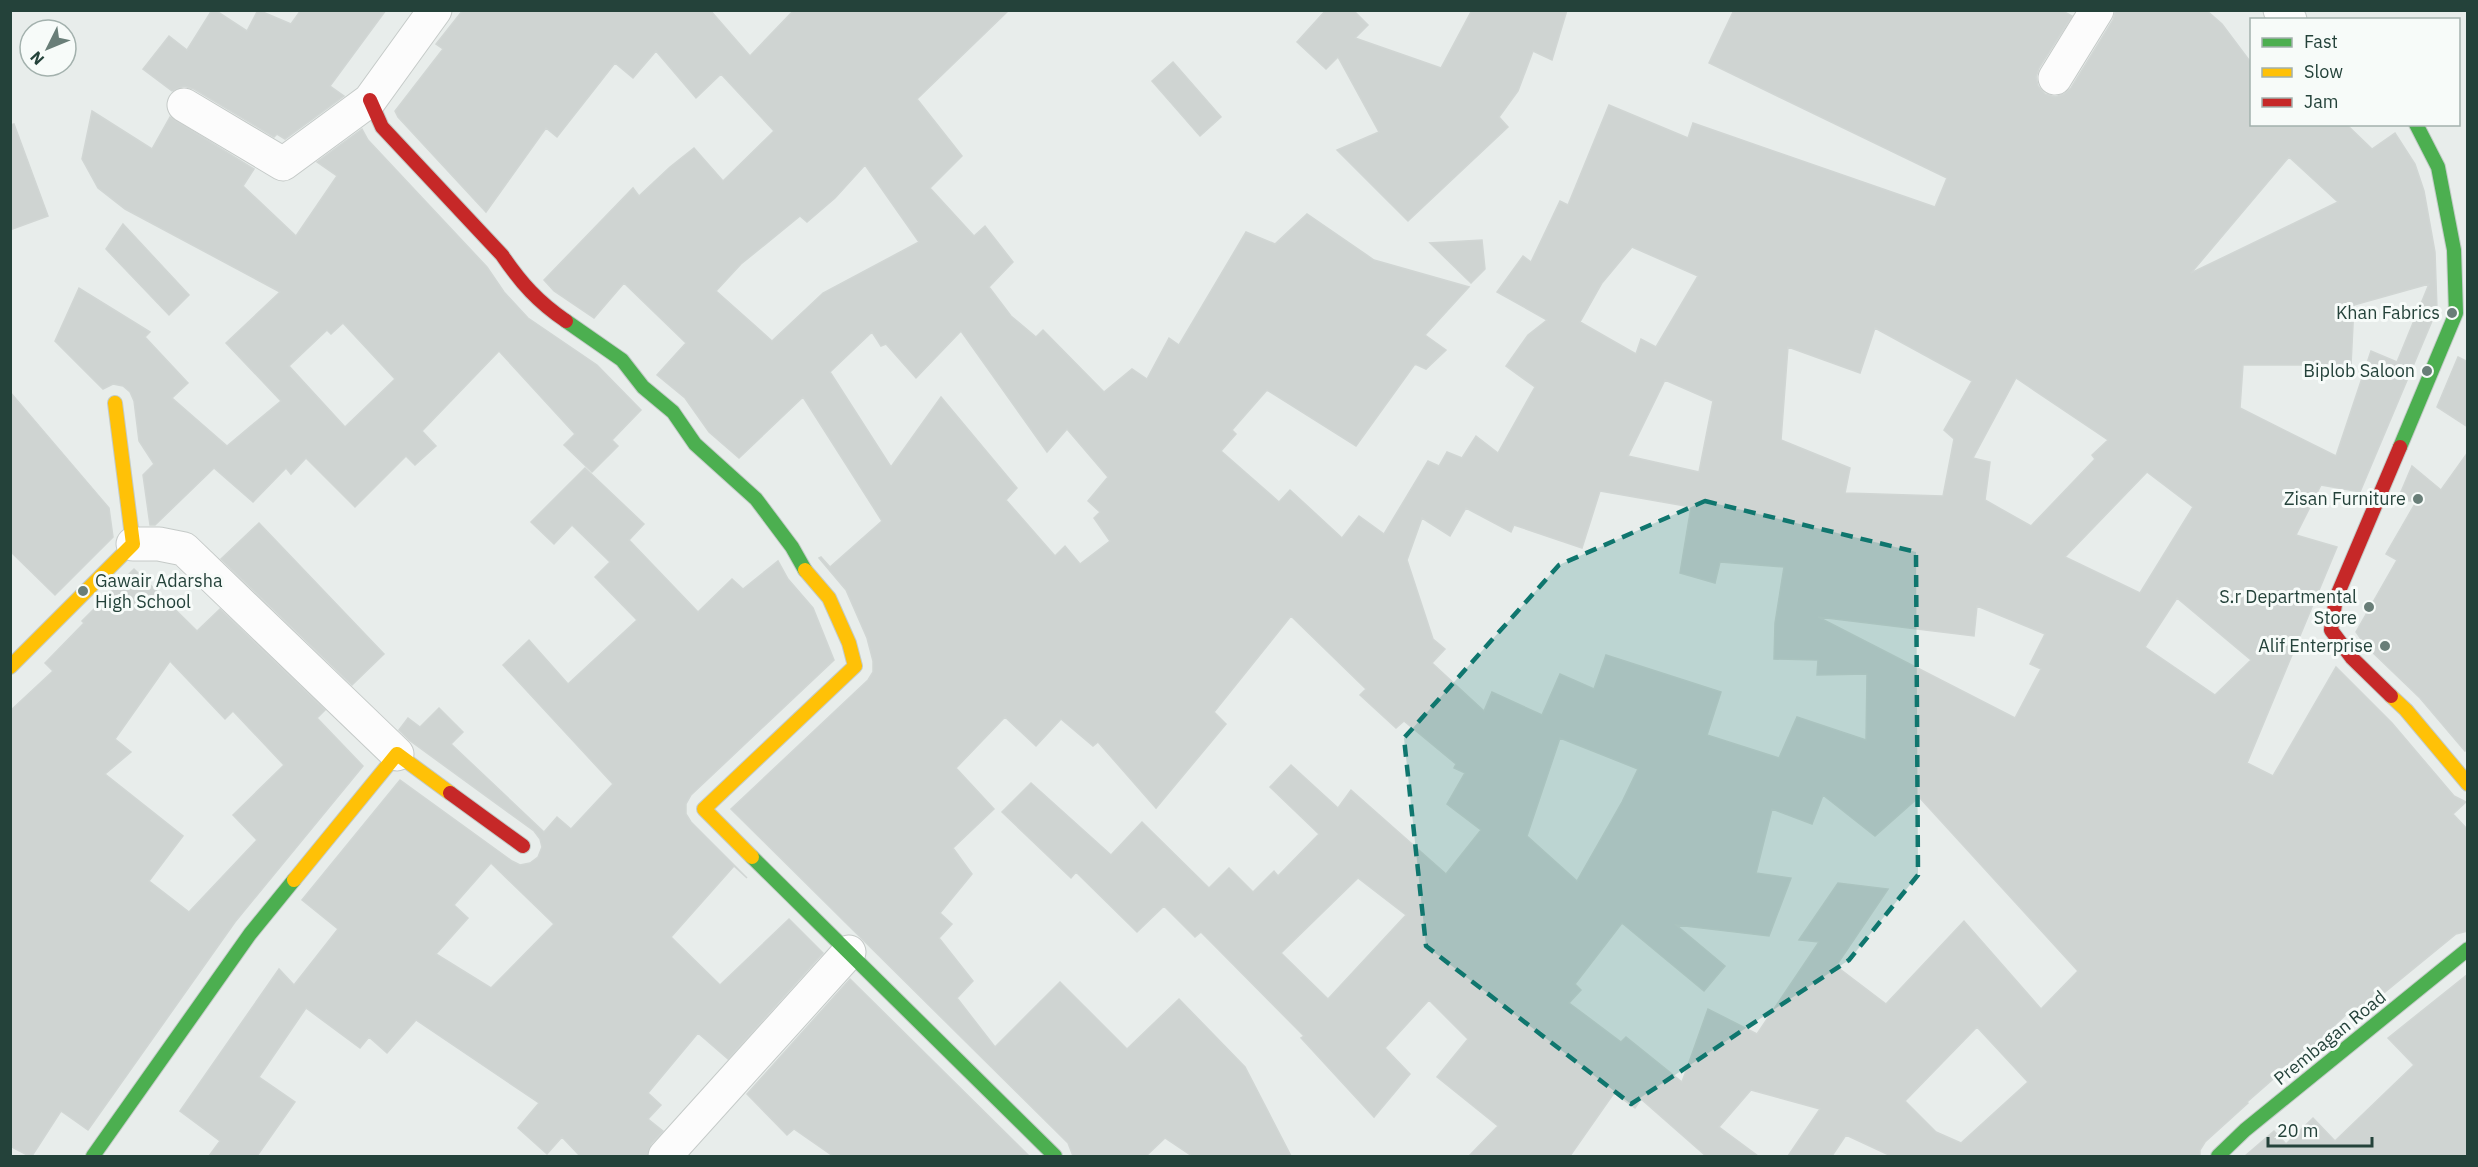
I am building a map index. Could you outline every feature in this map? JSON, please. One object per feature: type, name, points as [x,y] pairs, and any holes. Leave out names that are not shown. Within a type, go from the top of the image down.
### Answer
[{"type":"street","points":[[184,105],[283,164],[370,100],[435,10]]},
{"type":"street","points":[[2055,78],[2097,10]]},
{"type":"street","points":[[370,100],[382,127],[502,255],[518,279],[543,305],[622,360],[643,387],[673,412],[694,444],[756,499],[792,547],[802,567],[829,598],[849,643],[855,666],[704,809],[1055,1156]]},
{"type":"street","points":[[2417,126],[2438,167],[2454,250],[2462,310],[2336,598],[2331,630],[2352,658],[2406,710],[2468,784]]},
{"type":"street","points":[[115,403],[133,544]]},
{"type":"street","points":[[10,667],[133,544],[159,544],[184,549],[397,754],[523,846]]},
{"type":"street","points":[[93,1156],[250,934],[397,754]]},
{"type":"street","name":"Prembagan Road","points":[[2218,1156],[2246,1130],[2468,949]]},
{"type":"street","points":[[665,1156],[849,952]]},
{"type":"highlighted area","points":[[1705,501],[1916,552],[1918,875],[1849,960],[1631,1104],[1426,946],[1404,738],[1559,565]]},
{"type":"building","points":[[212,10],[247,31],[258,10],[291,24],[301,10],[386,10],[330,86],[344,96],[285,139],[277,134],[274,137],[194,89],[184,86],[172,91],[143,69],[169,36],[187,50]]},
{"type":"building","points":[[463,10],[710,10],[750,56],[794,10],[1009,10],[917,99],[962,156],[930,188],[974,236],[985,226],[1013,262],[989,287],[1011,316],[1036,337],[1043,330],[1104,392],[1132,369],[1147,379],[1169,338],[1179,345],[1246,232],[1275,244],[1307,214],[1374,260],[1469,287],[1425,335],[1446,350],[1426,369],[1415,364],[1356,446],[1267,390],[1232,430],[1236,434],[1221,451],[1279,502],[1290,490],[1342,538],[1359,516],[1384,534],[1428,461],[1439,466],[1447,452],[1462,458],[1476,436],[1498,453],[1535,387],[1506,366],[1528,335],[1547,320],[1497,292],[1523,256],[1531,262],[1560,201],[1568,205],[1609,105],[1688,138],[1693,123],[1935,207],[1947,178],[1709,63],[1734,10],[2061,10],[2072,16],[2039,68],[2036,77],[2038,86],[2045,94],[2055,97],[2071,88],[2113,20],[2116,10],[2206,10],[2222,24],[2250,61],[2250,126],[2348,126],[2372,149],[2395,133],[2415,164],[2424,191],[2435,252],[2437,309],[2360,492],[2321,485],[2296,535],[2337,547],[2247,763],[2273,776],[2336,667],[2392,723],[2454,796],[2466,802],[2453,814],[2468,830],[2468,931],[2456,934],[2357,1015],[2352,1009],[2205,1142],[2200,1150],[2200,1156],[1891,1156],[1846,1135],[1832,1156],[1788,1156],[1820,1109],[1751,1090],[1719,1127],[1758,1156],[1706,1156],[1641,1099],[1635,1108],[1614,1093],[1570,1156],[1469,1156],[1498,1126],[1437,1077],[1468,1039],[1429,1000],[1385,1048],[1410,1074],[1374,1117],[1301,1038],[1304,1036],[1201,932],[1195,937],[1164,906],[1137,932],[1076,872],[1071,878],[1002,812],[1031,783],[1111,855],[1142,822],[1209,888],[1229,868],[1253,892],[1274,871],[1278,876],[1319,834],[1270,787],[1291,765],[1338,808],[1351,790],[1446,874],[1481,830],[1447,804],[1465,773],[1454,768],[1456,764],[1404,721],[1396,728],[1360,695],[1366,689],[1291,616],[1214,712],[1226,724],[1156,808],[1098,742],[1093,746],[1061,719],[1036,746],[1005,717],[956,768],[994,809],[953,848],[972,874],[940,913],[952,924],[939,938],[973,981],[957,998],[995,1047],[1060,982],[1127,1049],[1179,999],[1245,1067],[1291,1156],[1192,1156],[1165,1138],[1146,1156],[1073,1156],[1068,1143],[731,809],[868,680],[873,672],[873,661],[867,638],[846,590],[819,558],[821,557],[830,567],[882,521],[803,397],[739,458],[709,432],[685,398],[657,375],[686,343],[624,283],[594,318],[554,291],[544,280],[633,188],[639,196],[694,148],[723,181],[774,131],[721,74],[696,98],[656,51],[633,78],[615,63],[557,137],[546,128],[486,212],[395,111],[443,49],[436,44]],"holes":[[[2289,157],[2338,202],[2191,273]],[[865,165],[919,242],[823,293],[772,341],[716,291],[741,264],[800,216],[807,222],[835,198]],[[1632,247],[1698,276],[1656,347],[1641,339],[1636,354],[1580,322],[1602,283]],[[2429,284],[2397,362],[2371,351],[2336,456],[2240,408],[2243,365],[2351,365],[2354,305]],[[1875,328],[1972,381],[1944,430],[1954,439],[1943,496],[1845,493],[1850,468],[1781,440],[1788,347],[1860,373]],[[961,331],[1047,452],[1067,429],[1108,477],[1088,501],[1100,512],[1094,518],[1110,541],[1080,564],[1065,546],[1055,556],[1006,500],[1017,488],[941,397],[891,467],[830,372],[872,332],[881,346],[886,344],[916,378]],[[2016,378],[2108,440],[2092,455],[2095,459],[2031,526],[1985,500],[1990,462],[1973,458]],[[1665,380],[1713,401],[1699,472],[1628,456]],[[2147,472],[2193,507],[2140,593],[2065,557]],[[1600,491],[1691,507],[1680,573],[1715,583],[1720,562],[1784,567],[1775,623],[1774,659],[1818,660],[1817,675],[1867,674],[1866,740],[1797,717],[1779,758],[1707,735],[1721,692],[1606,655],[1594,689],[1560,674],[1542,715],[1492,692],[1484,711],[1432,663],[1445,649],[1433,639],[1407,560],[1422,518],[1450,536],[1466,508],[1511,532],[1514,525],[1582,548]],[[2177,598],[2251,660],[2215,695],[2145,647]],[[1977,606],[2045,634],[2030,664],[2041,669],[2015,718],[1818,617],[1974,636]],[[1560,738],[1638,769],[1577,881],[1527,836]],[[1823,795],[1875,836],[1919,797],[2078,971],[2041,1009],[1964,921],[1886,1004],[1836,966],[1888,889],[1838,883],[1799,940],[1819,942],[1757,1034],[1708,1009],[1682,1082],[1626,1037],[1621,1042],[1569,1003],[1581,990],[1575,984],[1622,923],[1704,991],[1725,966],[1676,925],[1769,936],[1791,878],[1756,873],[1772,809],[1812,824]],[[1358,878],[1406,915],[1328,999],[1281,953]],[[1977,1027],[2028,1082],[1961,1143],[1936,1132],[1905,1101]]]},
{"type":"building","points":[[1326,10],[1353,10],[1368,25],[1355,38],[1441,68],[1472,10],[1567,10],[1552,60],[1533,51],[1518,91],[1499,117],[1508,127],[1408,221],[1337,150],[1379,132],[1338,57],[1326,69],[1297,42]]},
{"type":"building","points":[[1173,62],[1221,117],[1200,136],[1152,81]]},
{"type":"building","points":[[92,111],[152,149],[170,117],[254,169],[243,186],[296,236],[337,176],[317,162],[362,129],[368,140],[487,267],[504,292],[528,318],[597,365],[641,410],[612,440],[618,446],[592,472],[564,445],[575,434],[499,351],[422,431],[436,446],[415,465],[406,456],[355,507],[306,458],[291,474],[286,468],[253,502],[214,468],[155,525],[150,525],[143,475],[154,464],[139,441],[134,401],[130,392],[123,386],[113,384],[103,389],[55,341],[79,288],[150,332],[145,337],[188,383],[172,398],[227,446],[281,401],[226,343],[280,292],[125,209],[98,188],[82,159]],"holes":[[[343,323],[395,379],[345,427],[289,366],[327,330],[331,334]]]},
{"type":"building","points":[[14,124],[48,216],[10,230],[10,125]]},
{"type":"building","points":[[123,224],[189,295],[169,315],[106,249]]},
{"type":"building","points":[[1482,240],[1485,269],[1471,283],[1430,243]]},
{"type":"building","points":[[2458,357],[2468,362],[2468,427],[2437,407]]},
{"type":"building","points":[[10,392],[109,508],[113,537],[55,595],[10,551]]},
{"type":"building","points":[[2468,452],[2468,747],[2465,751],[2420,698],[2366,646],[2356,632],[2397,560],[2386,554],[2416,502],[2398,499],[2412,466],[2441,490]]},
{"type":"building","points":[[585,468],[644,524],[629,540],[698,612],[732,579],[743,589],[778,561],[788,579],[813,608],[834,660],[691,795],[686,804],[686,814],[691,822],[747,878],[734,866],[671,937],[720,985],[789,919],[823,953],[728,1059],[698,1033],[648,1093],[661,1105],[648,1119],[663,1131],[651,1144],[647,1156],[580,1156],[562,1137],[547,1154],[518,1128],[539,1103],[416,1020],[387,1053],[369,1037],[360,1048],[306,1008],[259,1077],[295,1102],[257,1156],[209,1156],[220,1141],[180,1111],[279,969],[294,985],[338,929],[302,900],[400,780],[512,861],[520,865],[530,863],[538,857],[542,847],[534,831],[409,740],[399,730],[408,718],[420,727],[439,708],[463,732],[451,744],[544,832],[557,817],[571,829],[613,784],[503,665],[529,640],[568,684],[637,620],[595,577],[610,562],[572,525],[554,544],[531,522]],"holes":[[[491,863],[554,924],[491,988],[436,954],[468,918],[454,905]]]},
{"type":"building","points":[[259,523],[384,654],[352,685],[221,559]]},
{"type":"building","points":[[134,569],[197,631],[220,609],[325,710],[317,718],[363,766],[235,922],[88,1130],[61,1111],[32,1156],[29,1156],[10,1146],[10,711],[53,671],[45,663],[84,623],[82,621]],"holes":[[[170,661],[225,719],[233,711],[284,765],[233,815],[257,840],[189,912],[149,881],[183,836],[105,774],[131,752],[115,739]]]},
{"type":"building","points":[[2468,974],[2468,1156],[2245,1156],[2274,1131],[2286,1144],[2313,1118],[2335,1141],[2414,1065],[2388,1038]]},
{"type":"building","points":[[850,979],[1029,1156],[833,1156],[794,1129],[787,1135],[747,1094]]},
{"type":"traffic: fast","points":[[2400,447],[2456,313],[2454,250],[2438,167],[2417,126]]},
{"type":"traffic: fast","points":[[566,321],[622,360],[643,387],[673,412],[695,444],[756,499],[792,547],[805,570]]},
{"type":"traffic: fast","points":[[752,857],[1055,1156]]},
{"type":"traffic: fast","points":[[93,1156],[250,934],[294,880]]},
{"type":"traffic: fast","points":[[2218,1156],[2245,1130],[2468,949]]},
{"type":"traffic: slow","points":[[10,667],[133,544],[115,403]]},
{"type":"traffic: slow","points":[[752,857],[704,809],[855,666],[849,643],[829,598],[805,570]]},
{"type":"traffic: slow","points":[[2391,696],[2406,710],[2468,784]]},
{"type":"traffic: slow","points":[[294,880],[397,754],[450,793]]},
{"type":"traffic: jam","points":[[370,100],[382,127],[502,255],[531,291],[566,321]]},
{"type":"traffic: jam","points":[[2391,696],[2352,658],[2331,630],[2336,598],[2400,447]]},
{"type":"traffic: jam","points":[[450,793],[523,846]]},
{"type":"place","name":"Khan Fabrics","points":[[2452,313]]},
{"type":"place","name":"Biplob Saloon","points":[[2427,371]]},
{"type":"place","name":"Zisan Furniture","points":[[2418,499]]},
{"type":"place","name":"Gawair Adarsha High School","points":[[83,591]]},
{"type":"place","name":"S.r Departmental Store","points":[[2369,607]]},
{"type":"place","name":"Alif Enterprise","points":[[2385,646]]}]
